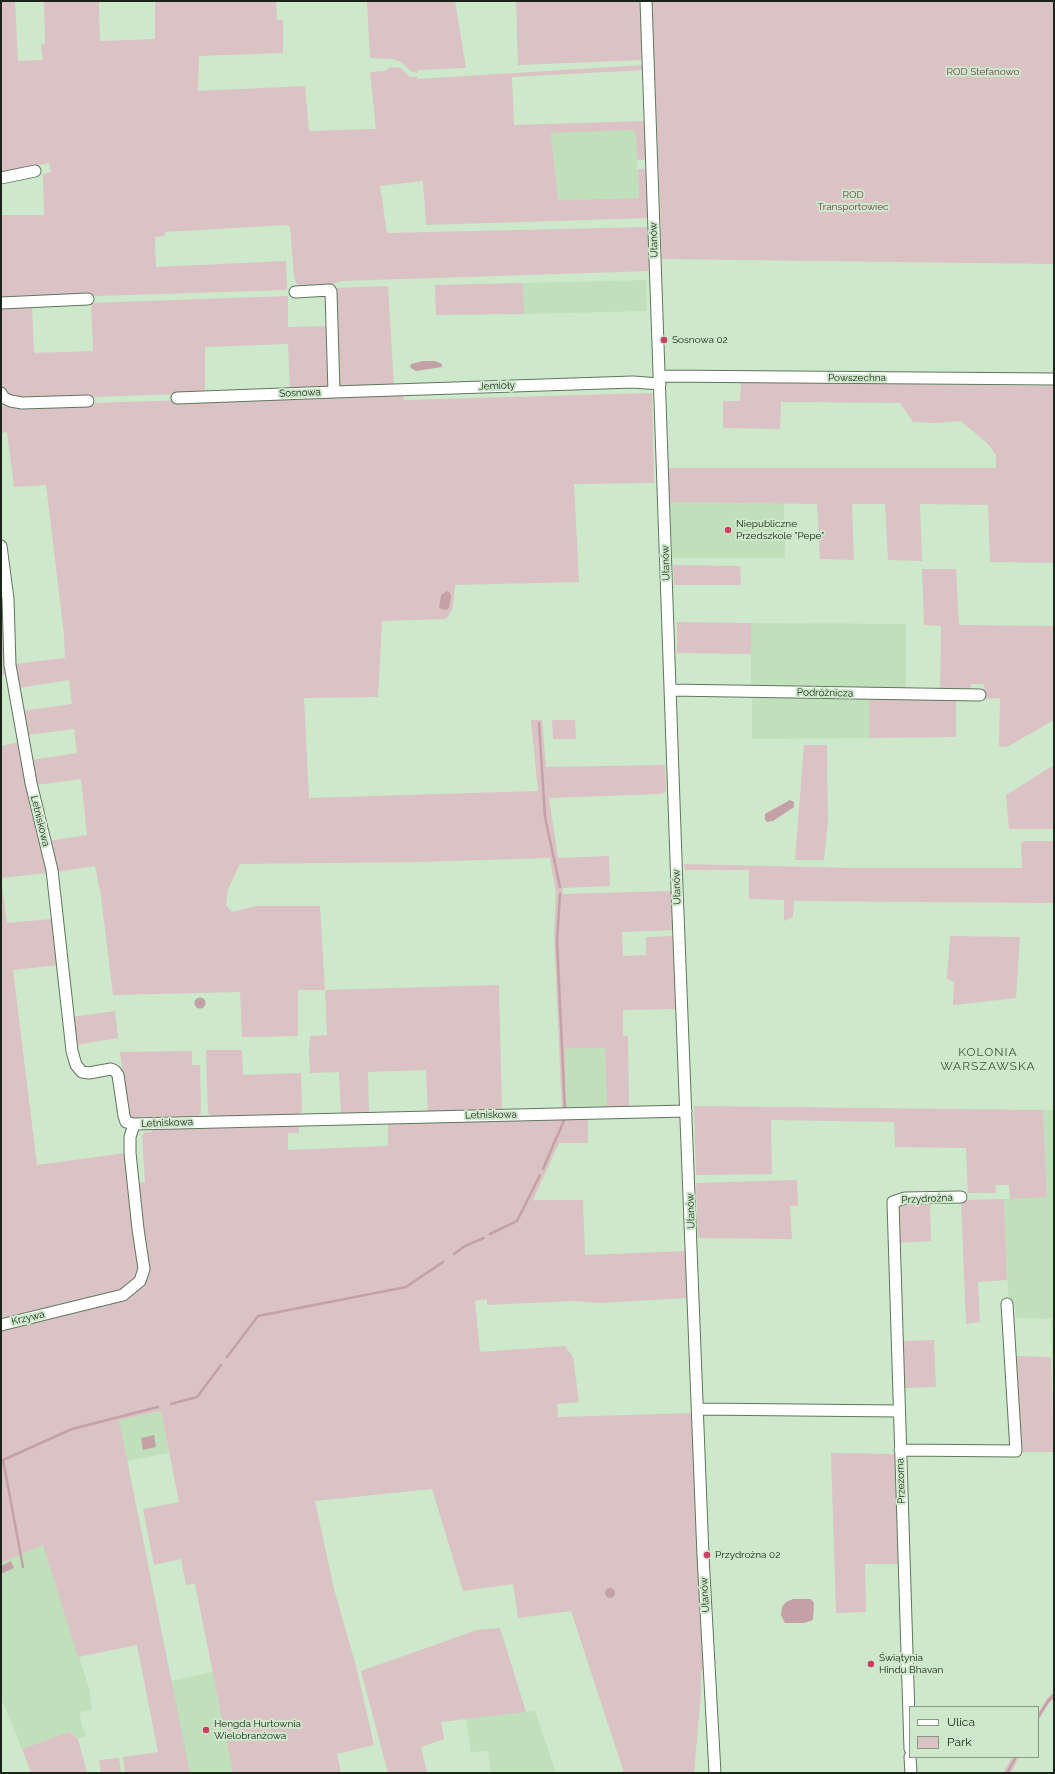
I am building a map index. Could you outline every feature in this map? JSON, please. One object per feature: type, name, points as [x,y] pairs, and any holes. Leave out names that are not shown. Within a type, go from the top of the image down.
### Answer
[{"type":"street","name":"Ułanów","points":[[646,1],[686,1111],[704,1564],[715,1773]]},
{"type":"street","points":[[1,178],[35,171]]},
{"type":"street","name":"Sosnowa","points":[[177,398],[334,392],[331,292],[330,290],[295,292]]},
{"type":"street","points":[[1,302],[88,299]]},
{"type":"street","name":"Powszechna","points":[[660,380],[1054,379]]},
{"type":"street","name":"Jemioły","points":[[334,392],[660,380]]},
{"type":"street","points":[[1,393],[4,398],[11,401],[88,401]]},
{"type":"street","name":"Letniskowa","points":[[1,546],[8,599],[10,665],[31,783],[52,870],[74,1059],[79,1070],[82,1072],[111,1069],[115,1071],[118,1075],[126,1122],[134,1124],[686,1111]]},
{"type":"street","name":"Podróżnicza","points":[[670,690],[980,695]]},
{"type":"street","name":"Krzywa","points":[[1,1325],[123,1295],[135,1286],[143,1275],[144,1269],[130,1153],[130,1137],[134,1124]]},
{"type":"street","name":"Przydrożna","points":[[899,1411],[893,1202],[906,1198],[961,1197]]},
{"type":"street","name":"Przezorna","points":[[909,1719],[900,1450],[1016,1450],[1007,1304]]},
{"type":"street","points":[[698,1409],[899,1411],[900,1450]]},
{"type":"street","points":[[910,1758],[911,1773]]},
{"type":"shaded area","points":[[632,130],[636,134],[639,198],[558,200],[551,132]]},
{"type":"shaded area","points":[[646,280],[647,311],[524,314],[523,283]]},
{"type":"shaded area","points":[[423,361],[435,361],[442,364],[442,367],[416,371],[410,366],[411,364]]},
{"type":"shaded area","name":"Niepubliczne Przedszkole \"Pepe\"","points":[[670,502],[784,503],[785,558],[672,558]]},
{"type":"shaded area","points":[[447,591],[451,596],[449,608],[447,610],[439,607],[441,595]]},
{"type":"shaded area","points":[[751,623],[906,624],[906,690],[751,690]]},
{"type":"shaded area","points":[[752,695],[869,697],[869,738],[752,739]]},
{"type":"shaded area","points":[[790,800],[794,802],[794,807],[773,821],[767,822],[765,820],[765,814]]},
{"type":"shaded area","points":[[200,997],[204,999],[206,1003],[204,1007],[200,1009],[196,1007],[194,1003],[196,999]]},
{"type":"shaded area","points":[[565,1048],[605,1048],[607,1107],[566,1108]]},
{"type":"shaded area","points":[[1043,1110],[1054,1110],[1054,1433],[1051,1319],[1016,1318],[1015,1306],[1009,1304],[1006,1262],[1004,1199],[1047,1197]]},
{"type":"shaded area","points":[[161,1411],[169,1453],[127,1461],[119,1420]]},
{"type":"shaded area","points":[[154,1435],[156,1447],[143,1450],[141,1438]]},
{"type":"shaded area","points":[[43,1545],[90,1691],[92,1710],[80,1712],[81,1722],[86,1736],[78,1739],[69,1732],[22,1749],[1,1698],[1,1563]]},
{"type":"shaded area","points":[[11,1561],[14,1568],[1,1574],[1,1566]]},
{"type":"shaded area","points":[[608,1588],[612,1588],[615,1593],[612,1598],[608,1598],[605,1595],[605,1591]]},
{"type":"shaded area","points":[[793,1599],[811,1599],[814,1603],[813,1620],[804,1623],[785,1623],[781,1615],[782,1607],[786,1602]]},
{"type":"shaded area","name":"Hengda Hurtownia Wielobranżowa","points":[[213,1672],[233,1773],[190,1773],[171,1681]]},
{"type":"shaded area","points":[[535,1711],[556,1773],[491,1773],[488,1751],[471,1752],[466,1719]]},
{"type":"green space","points":[[1,1],[15,1],[18,61],[43,60],[41,44],[45,44],[44,1],[99,1],[100,41],[155,39],[155,1],[276,1],[277,20],[283,20],[283,53],[199,56],[198,91],[305,86],[309,131],[376,129],[370,72],[385,71],[390,67],[401,68],[410,77],[417,77],[418,79],[644,65],[644,70],[512,77],[512,80],[514,125],[646,121],[647,158],[644,160],[637,160],[636,134],[632,130],[551,133],[558,200],[639,198],[638,169],[645,169],[647,170],[649,218],[426,225],[423,181],[380,186],[387,233],[649,227],[651,271],[342,281],[326,286],[300,286],[296,283],[294,276],[290,226],[285,225],[165,232],[165,236],[155,237],[156,267],[286,261],[287,290],[1,299],[1,215],[44,215],[43,174],[51,172],[49,163],[1,174]]},
{"type":"green space","points":[[367,1],[455,1],[466,68],[418,70],[417,73],[411,71],[401,62],[392,59],[370,58]]},
{"type":"green space","points":[[516,1],[641,1],[643,60],[518,65]]},
{"type":"green space","points":[[652,1],[1054,1],[1054,264],[662,259]]},
{"type":"green space","points":[[523,283],[524,314],[436,315],[435,285]]},
{"type":"green space","points":[[388,286],[394,387],[339,389],[335,288]]},
{"type":"green space","points":[[288,296],[288,327],[329,326],[332,389],[290,390],[288,344],[205,347],[205,393],[15,400],[2,387],[1,306],[32,305],[34,353],[93,351],[91,303]]},
{"type":"green space","points":[[741,382],[1054,386],[1054,563],[990,562],[988,505],[920,504],[922,561],[888,560],[885,504],[852,504],[854,560],[820,559],[817,504],[670,502],[667,468],[996,468],[996,455],[988,444],[961,421],[936,423],[913,422],[900,403],[781,402],[780,429],[723,428],[723,401],[740,401]]},
{"type":"green space","points":[[402,393],[404,400],[652,393],[654,483],[574,484],[579,582],[455,585],[453,608],[446,619],[382,621],[378,697],[304,698],[309,798],[538,791],[531,720],[542,720],[546,767],[665,765],[666,792],[661,794],[549,798],[558,858],[609,856],[610,886],[563,888],[563,894],[673,891],[674,930],[622,932],[623,956],[646,955],[646,937],[675,936],[677,1009],[623,1010],[623,1036],[628,1036],[629,1106],[607,1107],[605,1048],[565,1048],[566,1111],[562,1111],[554,936],[556,894],[550,858],[417,862],[240,864],[228,889],[226,905],[232,912],[256,906],[320,906],[325,990],[298,990],[298,1036],[259,1037],[242,1037],[240,992],[113,995],[101,896],[95,866],[56,872],[49,841],[87,835],[81,779],[36,785],[32,760],[77,753],[74,729],[27,735],[22,711],[72,704],[69,680],[19,688],[15,664],[65,658],[64,634],[46,485],[14,487],[7,432],[2,433],[1,406]]},
{"type":"green space","points":[[673,565],[740,566],[741,585],[674,585]]},
{"type":"green space","points":[[922,569],[956,569],[959,625],[1054,626],[1054,720],[1007,747],[999,746],[1000,698],[984,699],[984,684],[971,684],[970,692],[940,691],[941,626],[924,625]]},
{"type":"green space","points":[[1,581],[5,608],[7,672],[1,677]]},
{"type":"green space","points":[[677,622],[751,623],[751,654],[677,653]]},
{"type":"green space","points":[[869,697],[956,698],[956,737],[869,738]]},
{"type":"green space","points":[[552,720],[575,720],[576,739],[553,739]]},
{"type":"green space","points":[[20,742],[47,873],[1,878],[1,746]]},
{"type":"green space","points":[[804,745],[827,745],[828,821],[824,860],[795,860]]},
{"type":"green space","points":[[1054,765],[1054,829],[1009,829],[1006,795]]},
{"type":"green space","points":[[1024,841],[1054,841],[1054,903],[794,901],[793,917],[784,921],[784,900],[749,899],[749,870],[685,871],[684,864],[854,868],[1022,868],[1021,844]]},
{"type":"green space","points":[[1,878],[7,923],[52,919],[58,965],[13,970],[37,1165],[126,1153],[139,1266],[138,1274],[131,1284],[122,1290],[54,1308],[1,1319]]},
{"type":"green space","points":[[950,936],[1020,937],[1016,998],[953,1005],[954,982],[947,979]]},
{"type":"green space","points":[[499,985],[502,1112],[428,1114],[426,1070],[368,1072],[369,1116],[341,1116],[339,1072],[310,1073],[310,1036],[327,1035],[325,990]]},
{"type":"green space","points":[[115,1011],[118,1038],[76,1045],[72,1017]]},
{"type":"green space","points":[[206,1050],[242,1050],[243,1075],[301,1073],[302,1111],[298,1116],[244,1119],[243,1116],[212,1117],[208,1113]]},
{"type":"green space","points":[[192,1051],[192,1065],[200,1065],[201,1113],[197,1117],[129,1122],[120,1052]]},
{"type":"green space","points":[[694,1106],[1043,1110],[1047,1197],[1010,1199],[1009,1185],[995,1185],[996,1193],[968,1193],[966,1148],[895,1147],[894,1122],[771,1120],[772,1174],[696,1175]]},
{"type":"green space","points":[[588,1116],[588,1143],[559,1143],[533,1200],[583,1200],[585,1255],[687,1251],[688,1298],[600,1303],[573,1301],[487,1305],[487,1299],[475,1301],[480,1352],[565,1346],[573,1357],[579,1402],[557,1404],[558,1417],[693,1413],[704,1670],[701,1671],[701,1693],[694,1773],[624,1773],[571,1611],[518,1618],[513,1584],[463,1591],[432,1489],[315,1501],[334,1589],[356,1666],[374,1745],[337,1754],[341,1773],[233,1773],[195,1584],[186,1585],[181,1559],[154,1565],[143,1509],[179,1502],[161,1411],[119,1420],[190,1773],[125,1773],[123,1757],[158,1752],[137,1645],[78,1657],[43,1545],[1,1563],[1,1331],[56,1315],[127,1298],[141,1287],[137,1183],[145,1182],[142,1136],[145,1132],[152,1132],[152,1126],[299,1122],[299,1133],[288,1133],[288,1150],[388,1146],[388,1120]]},
{"type":"green space","points":[[797,1180],[798,1206],[790,1206],[792,1239],[698,1238],[696,1183]]},
{"type":"green space","points":[[1004,1199],[1007,1280],[978,1282],[980,1322],[966,1324],[961,1200]]},
{"type":"green space","points":[[930,1201],[931,1241],[898,1243],[897,1206],[901,1202]]},
{"type":"green space","points":[[934,1340],[936,1387],[903,1388],[901,1341]]},
{"type":"green space","points":[[1013,1356],[1051,1357],[1054,1452],[1020,1452]]},
{"type":"green space","points":[[831,1453],[897,1454],[900,1564],[865,1564],[866,1612],[836,1613]]},
{"type":"green space","points":[[500,1628],[526,1712],[441,1722],[444,1739],[421,1747],[427,1773],[388,1773],[361,1671],[477,1630]]},
{"type":"green space","points":[[1054,1692],[1054,1699],[1048,1704],[1039,1719],[1039,1711],[1047,1698]]},
{"type":"green space","points":[[69,1732],[78,1739],[87,1773],[31,1773],[22,1749]]},
{"type":"green space","points":[[119,1758],[121,1773],[101,1773],[99,1760]]},
{"type":"green space","points":[[1011,1758],[1018,1758],[1011,1773],[1003,1773]]},
{"type":"waterway","points":[[539,723],[545,817],[560,887]]},
{"type":"waterway","points":[[560,894],[557,941],[565,1111]]},
{"type":"waterway","points":[[543,1169],[565,1118]]},
{"type":"waterway","points":[[490,1234],[517,1221],[540,1175]]},
{"type":"waterway","points":[[454,1254],[465,1246],[484,1238]]},
{"type":"waterway","points":[[227,1357],[258,1316],[406,1287],[443,1262]]},
{"type":"waterway","points":[[171,1404],[197,1397],[221,1365]]},
{"type":"waterway","points":[[23,1567],[3,1460],[72,1429],[158,1407]]},
{"type":"waterway","points":[[1039,1715],[1054,1695]]},
{"type":"waterway","points":[[1007,1773],[1015,1758]]},
{"type":"place","name":"Sosnowa 02","points":[[664,340]]},
{"type":"place","name":"Niepubliczne Przedszkole \"Pepe\"","points":[[728,530]]},
{"type":"place","name":"Przydrożna 02","points":[[707,1555]]},
{"type":"place","name":"Świątynia Hindu Bhavan","points":[[871,1664]]},
{"type":"place","name":"Hengda Hurtownia Wielobranżowa","points":[[206,1730]]},
{"type":"district","name":"KOLONIA WARSZAWSKA","points":[[988,1059]]},
{"type":"park label","name":"ROD Stefanowo","points":[[983,72]]},
{"type":"park label","name":"ROD Transportowiec","points":[[853,200]]}]
